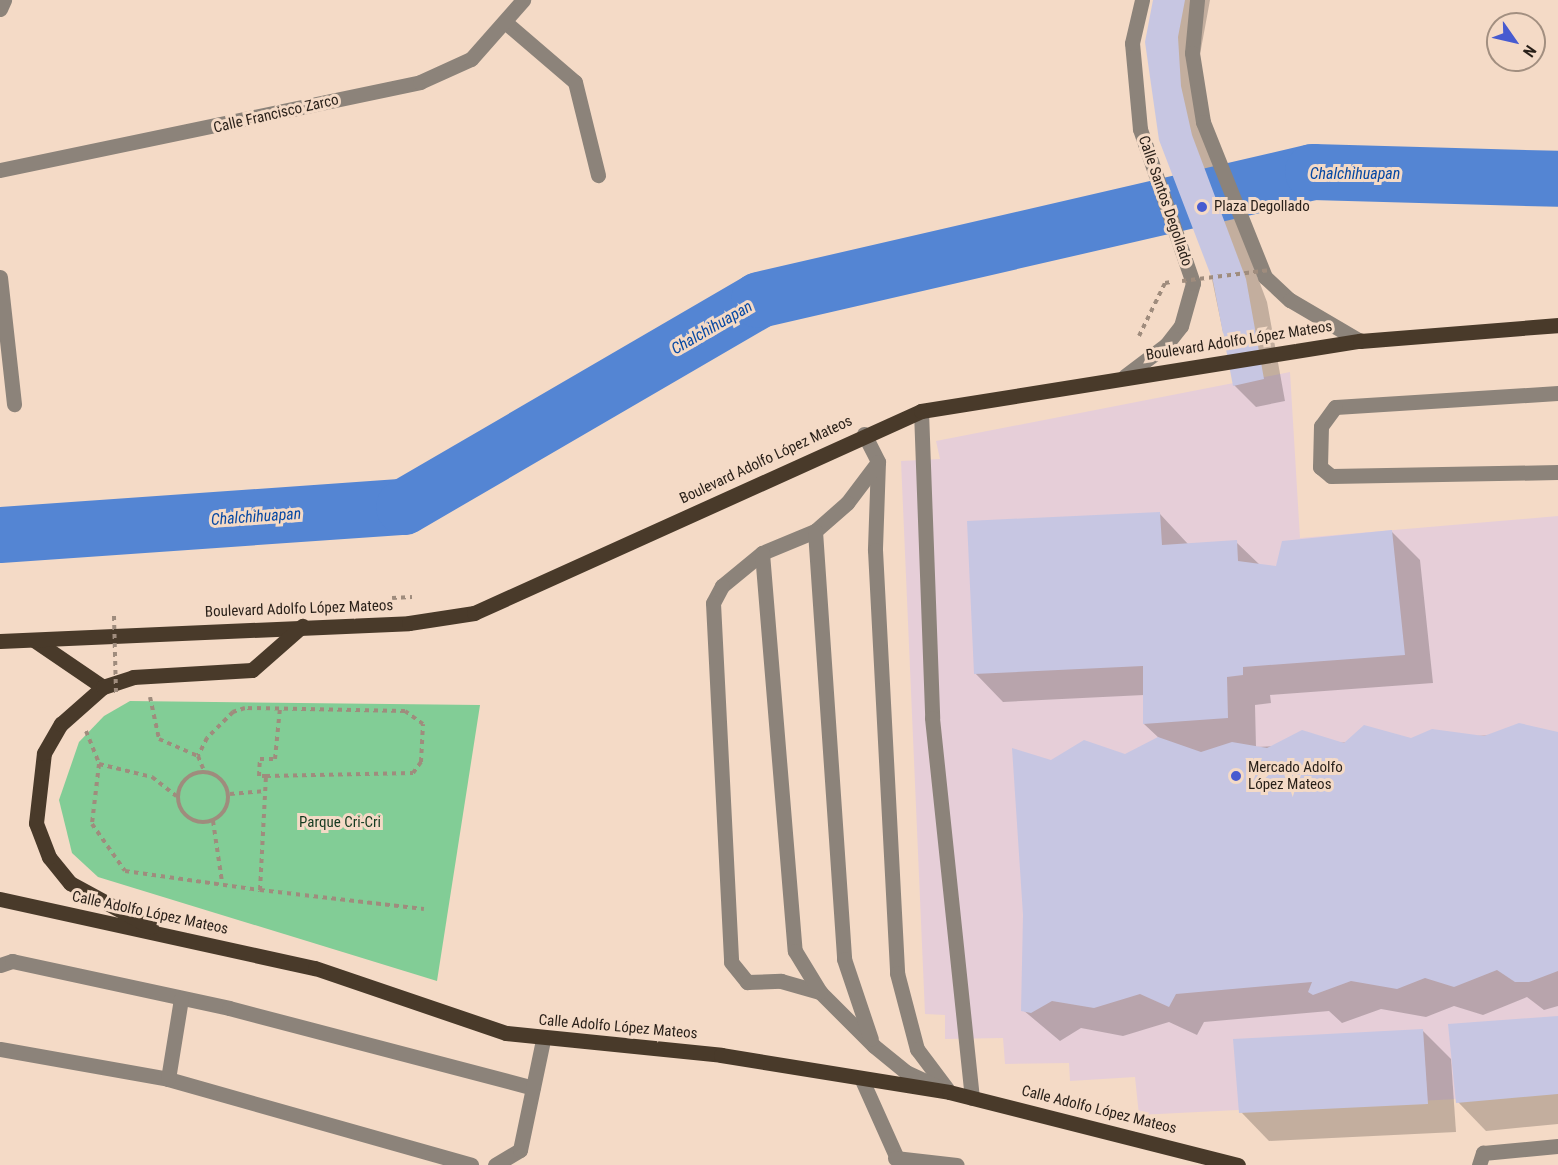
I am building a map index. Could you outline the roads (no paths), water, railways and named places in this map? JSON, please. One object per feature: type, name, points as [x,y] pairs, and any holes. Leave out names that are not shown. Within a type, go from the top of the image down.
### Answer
[{"type":"main road","name":"Boulevard Adolfo López Mateos","points":[[0,641],[409,622],[474,613],[864,434],[921,411],[1125,376],[1360,341],[1558,325]]},
{"type":"main road","points":[[166,935],[70,883],[49,857],[36,823],[44,753],[61,724],[108,694],[148,676],[252,670],[302,626]]},
{"type":"main road","points":[[34,640],[108,694]]},
{"type":"main road","name":"Calle Adolfo López Mateos","points":[[0,899],[315,968],[506,1033],[543,1040],[722,1055],[862,1080],[949,1092],[1239,1165]]},
{"type":"street","points":[[0,9],[4,0]]},
{"type":"street","name":"Calle Francisco Zarco","points":[[0,170],[420,82],[471,59],[523,0]]},
{"type":"street","name":"Calle Santos Degollado","points":[[1125,376],[1166,345],[1180,326],[1193,283],[1140,129],[1132,43],[1142,0]]},
{"type":"street","points":[[1197,0],[1192,53],[1203,122],[1265,277],[1290,300],[1360,341]]},
{"type":"street","points":[[505,22],[575,82],[598,175]]},
{"type":"street","points":[[0,277],[14,404]]},
{"type":"street","points":[[1558,393],[1335,407],[1320,426],[1320,467],[1331,476],[1558,472]]},
{"type":"street","points":[[921,411],[932,718],[972,1098]]},
{"type":"street","points":[[864,434],[879,462],[875,550],[897,973],[917,1049],[949,1092]]},
{"type":"street","points":[[820,992],[781,981],[747,982],[731,962],[712,603],[722,586],[762,553],[815,531],[847,503],[879,462]]},
{"type":"street","points":[[815,531],[844,958],[874,1046]]},
{"type":"street","points":[[762,553],[795,951],[820,992],[874,1046],[906,1072],[949,1092]]},
{"type":"street","points":[[0,965],[12,962],[181,999],[533,1088]]},
{"type":"street","points":[[168,1079],[181,999]]},
{"type":"street","points":[[495,1165],[520,1150],[543,1040]]},
{"type":"street","points":[[0,1049],[168,1079],[471,1165]]},
{"type":"street","points":[[862,1080],[897,1162],[957,1165]]},
{"type":"street","points":[[1479,1165],[1483,1153],[1558,1146]]},
{"type":"waterway","name":"Chalchihuapan","points":[[0,535],[404,507],[759,300],[1313,172],[1558,179]]},
{"type":"place","name":"Plaza Degollado","points":[[1202,207]]},
{"type":"place","name":"Mercado Adolfo López Mateos","points":[[1236,776]]},
{"type":"park label","name":"Parque Cri-Cri","points":[[340,823]]}]
